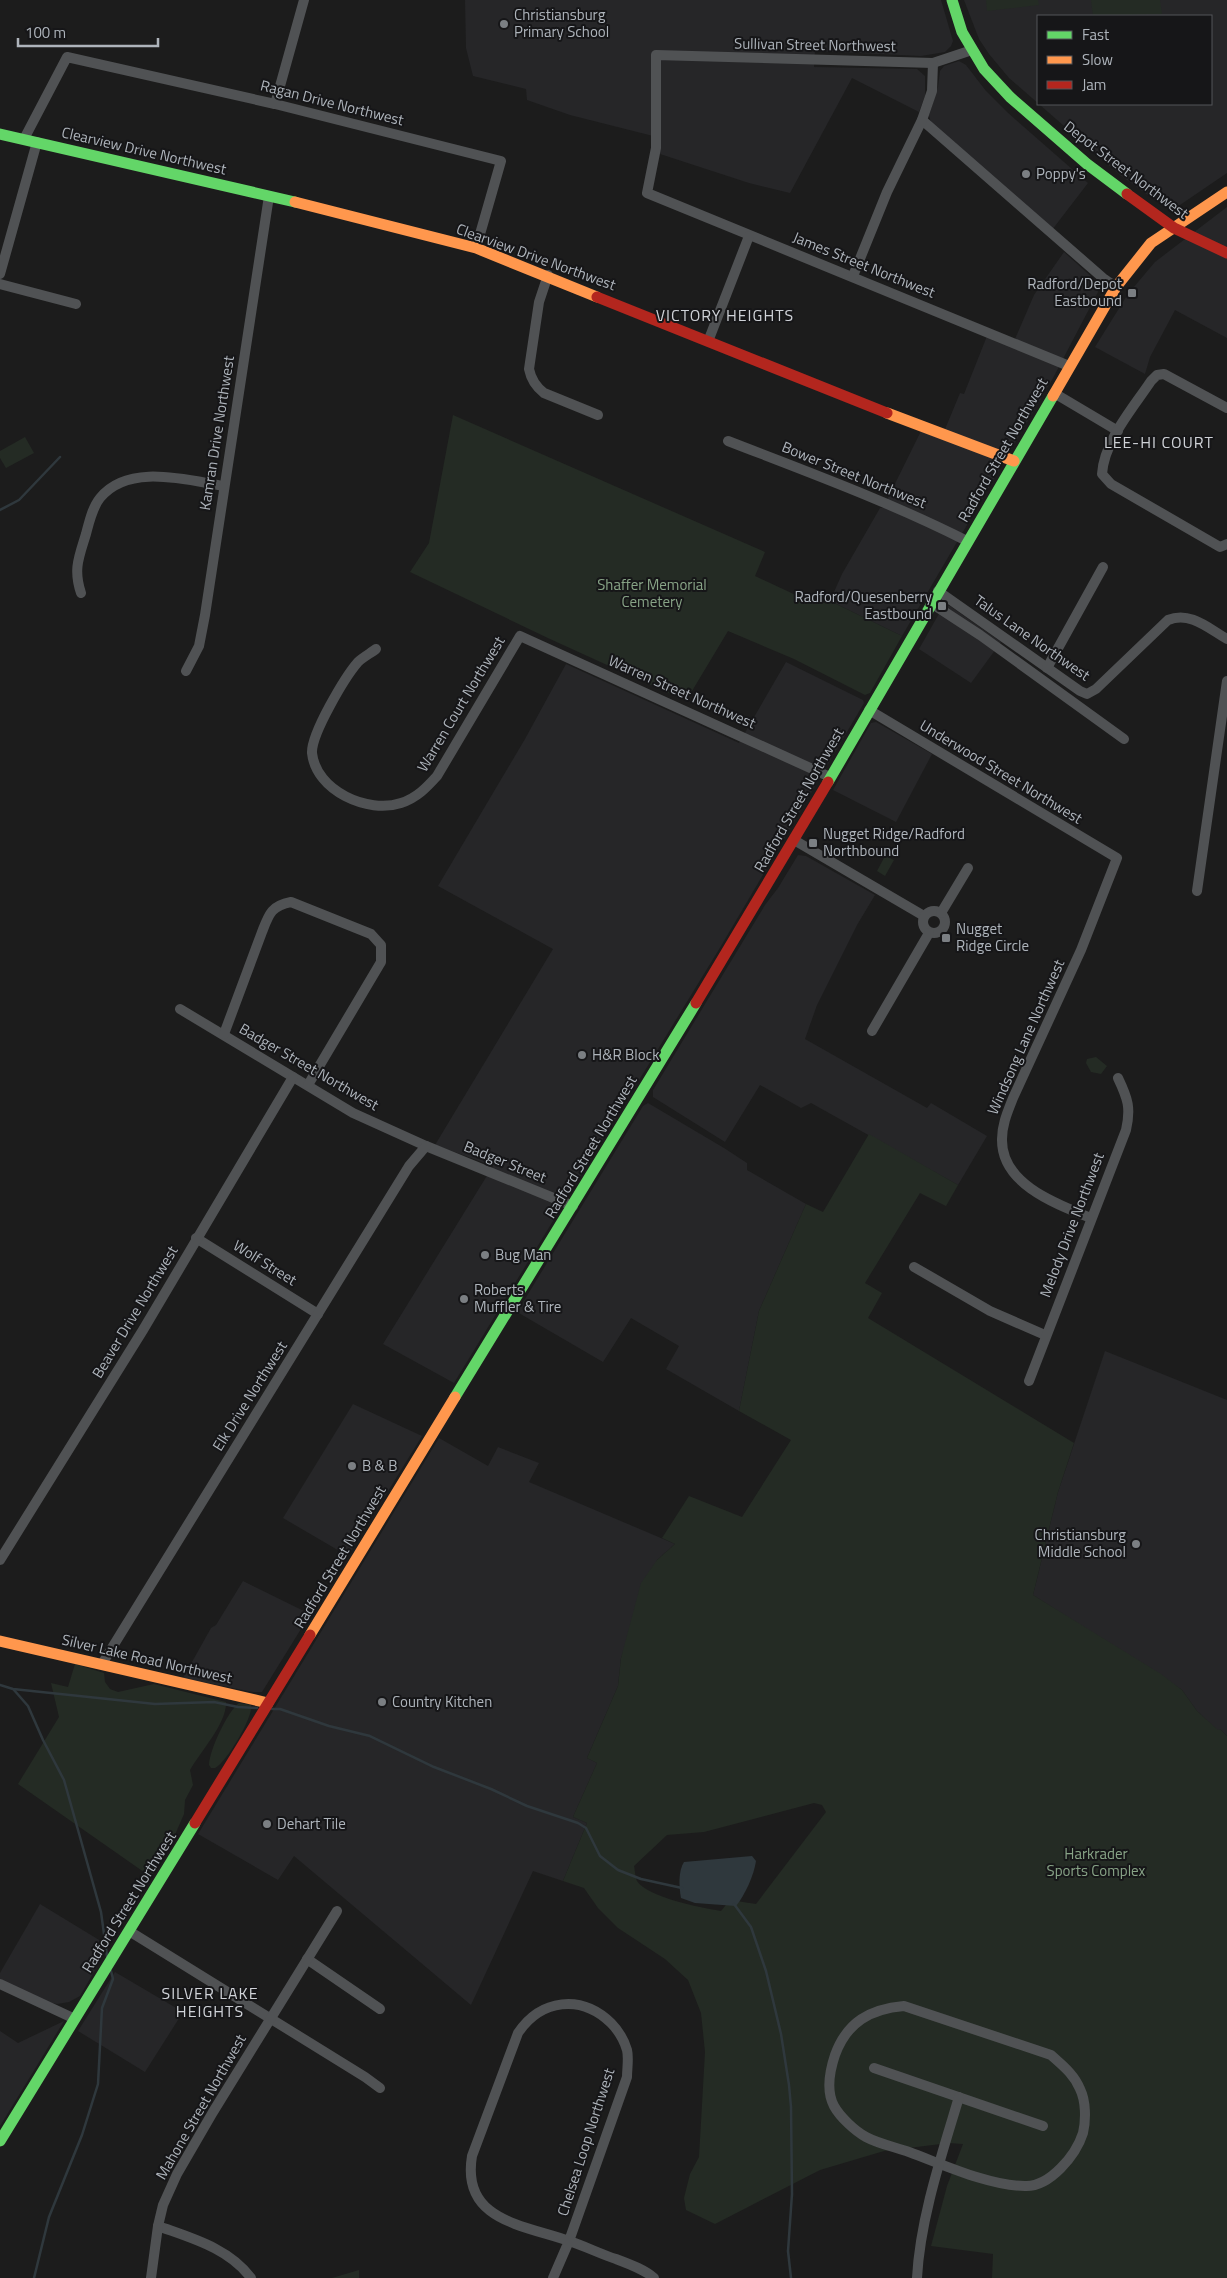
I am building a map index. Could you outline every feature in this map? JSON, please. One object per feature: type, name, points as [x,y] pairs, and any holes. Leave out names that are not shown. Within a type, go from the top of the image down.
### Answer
[{"type":"main road","name":"Depot Street Northwest","points":[[952,0],[962,32],[972,50],[984,69],[1010,97],[1087,164],[1174,228],[1227,253]]},
{"type":"main road","name":"Clearview Drive Northwest","points":[[0,134],[269,196],[476,248],[708,339],[922,427],[1014,461]]},
{"type":"main road","name":"Radford Street Northwest","points":[[0,2141],[573,1206],[794,840],[1116,287],[1151,243],[1227,192]]},
{"type":"main road","name":"Silver Lake Road Northwest","points":[[0,1641],[268,1703]]},
{"type":"street","points":[[275,104],[304,0]]},
{"type":"street","name":"Sullivan Street Northwest","points":[[647,193],[656,148],[656,55],[933,63],[972,50]]},
{"type":"street","name":"Ragan Drive Northwest","points":[[24,139],[67,56],[275,104],[501,161],[476,248]]},
{"type":"street","points":[[853,276],[887,192],[922,120],[932,91],[933,63]]},
{"type":"street","points":[[922,120],[1089,266],[1116,287]]},
{"type":"street","points":[[0,274],[37,142]]},
{"type":"street","name":"James Street Northwest","points":[[647,193],[1069,366]]},
{"type":"street","name":"Kamran Drive Northwest","points":[[186,671],[199,646],[269,196]]},
{"type":"street","points":[[708,339],[750,236]]},
{"type":"street","points":[[548,275],[539,302],[529,369],[530,375],[538,388],[544,392],[598,415]]},
{"type":"street","points":[[0,284],[76,304]]},
{"type":"street","points":[[1227,408],[1164,374],[1157,375],[1118,431],[1103,461],[1102,474],[1111,484],[1220,547],[1227,544]]},
{"type":"street","points":[[1054,393],[1118,431]]},
{"type":"street","name":"Bower Street Northwest","points":[[728,441],[858,492],[967,541]]},
{"type":"street","points":[[81,593],[76,579],[76,565],[92,515],[100,499],[113,487],[130,479],[150,477],[224,486]]},
{"type":"street","points":[[1047,668],[1103,567]]},
{"type":"street","name":"Talus Lane Northwest","points":[[938,591],[1080,691],[1087,694],[1096,689],[1168,620],[1178,615],[1188,616],[1227,639]]},
{"type":"street","points":[[931,603],[980,635],[1124,739]]},
{"type":"street","name":"Warren Court Northwest","points":[[376,649],[358,662],[336,696],[321,722],[312,752],[315,764],[326,783],[346,796],[380,806],[400,804],[416,796],[437,776],[520,636]]},
{"type":"street","name":"Warren Street Northwest","points":[[520,636],[685,709],[830,777]]},
{"type":"street","points":[[1197,891],[1227,681]]},
{"type":"street","name":"Underwood Street Northwest","points":[[869,710],[1117,858]]},
{"type":"street","points":[[794,840],[924,916]]},
{"type":"street","name":"Windsong Lane Northwest","points":[[1091,1218],[1065,1208],[1023,1183],[1011,1170],[1004,1157],[1002,1139],[1005,1119],[1013,1098],[1081,950],[1117,858]]},
{"type":"street","points":[[941,913],[968,868]]},
{"type":"street","points":[[224,1034],[269,915],[278,904],[291,902],[371,934],[381,945],[382,962],[308,1085]]},
{"type":"street","points":[[929,933],[922,924],[924,916],[930,912],[941,913]]},
{"type":"street","points":[[929,933],[939,932],[944,926],[945,919],[941,913]]},
{"type":"street","points":[[872,1031],[929,933]]},
{"type":"street","name":"Badger Street Northwest","points":[[180,1009],[353,1113],[426,1146]]},
{"type":"street","name":"Beaver Drive Northwest","points":[[0,1560],[142,1330],[293,1077]]},
{"type":"street","name":"Melody Drive Northwest","points":[[1029,1381],[1126,1130],[1130,1113],[1127,1096],[1118,1078]]},
{"type":"street","name":"Badger Street","points":[[426,1146],[573,1206]]},
{"type":"street","name":"Elk Drive Northwest","points":[[102,1664],[409,1166],[426,1146]]},
{"type":"street","name":"Wolf Street","points":[[196,1238],[318,1314]]},
{"type":"street","points":[[914,1267],[990,1312],[1045,1336]]},
{"type":"street","name":"Mahone Street Northwest","points":[[151,2278],[158,2226],[163,2205],[177,2174],[337,1911]]},
{"type":"street","points":[[128,1931],[380,2088]]},
{"type":"street","points":[[307,1959],[380,2008]]},
{"type":"street","points":[[0,1984],[75,2019]]},
{"type":"street","name":"Chelsea Loop Northwest","points":[[569,2241],[627,2077],[627,2050],[622,2037],[605,2018],[584,2007],[559,2004],[537,2012],[526,2020],[518,2033],[472,2156],[470,2169],[472,2184],[477,2198],[501,2219],[569,2241],[649,2273],[654,2278]]},
{"type":"street","points":[[904,2006],[1051,2055],[1068,2070],[1081,2089],[1085,2113],[1083,2134],[1066,2164],[1051,2177],[1026,2187],[991,2180],[939,2164],[866,2137],[846,2122],[833,2106],[829,2084],[832,2064],[840,2042],[850,2028],[872,2013],[904,2006]]},
{"type":"street","points":[[874,2068],[1043,2126]]},
{"type":"street","points":[[917,2278],[918,2256],[939,2164],[959,2097]]},
{"type":"street","points":[[158,2226],[215,2248],[233,2259],[251,2278]]},
{"type":"street","points":[[553,2278],[569,2241]]},
{"type":"shaded area","points":[[465,0],[941,0],[953,41],[945,52],[921,56],[815,51],[814,67],[917,69],[925,76],[925,96],[919,112],[852,78],[790,193],[749,183],[660,154],[661,138],[570,115],[527,100],[526,89],[473,76],[466,48]]},
{"type":"shaded area","points":[[964,0],[1227,0],[1227,173],[1180,205],[1169,207],[1159,203],[1120,175],[1040,105],[1212,105],[1212,15],[1037,15],[1037,102],[1009,78],[979,39]]},
{"type":"shaded area","points":[[959,61],[966,65],[986,91],[1007,112],[1088,183],[1052,230],[931,123],[929,115],[938,87],[940,71],[944,66]]},
{"type":"shaded area","points":[[1227,207],[1227,338],[1175,310],[1150,357],[1145,374],[1095,347],[1128,294],[1155,262]]},
{"type":"shaded area","points":[[1064,252],[1095,280],[1098,292],[1053,378],[902,636],[830,601],[842,574],[880,508],[883,508],[921,431],[941,439],[960,393],[964,394],[987,336],[1012,346],[1034,295]]},
{"type":"shaded area","points":[[944,605],[950,606],[1001,642],[971,683],[919,649]]},
{"type":"shaded area","points":[[786,662],[863,700],[864,703],[721,946],[454,1383],[383,1344],[493,1166],[435,1145],[553,949],[438,886],[525,739],[566,664],[739,743]]},
{"type":"shaded area","points":[[876,722],[932,754],[896,822],[833,790],[871,723]]},
{"type":"shaded area","points":[[798,855],[806,856],[875,895],[857,925],[817,1005],[805,1039],[927,1108],[931,1103],[987,1136],[958,1185],[811,1103],[801,1108],[760,1085],[725,1142],[653,1097],[653,1090],[765,905]]},
{"type":"shaded area","points":[[648,1103],[747,1163],[747,1170],[806,1204],[759,1311],[739,1411],[666,1369],[679,1346],[631,1318],[603,1362],[517,1312],[643,1106]]},
{"type":"shaded area","name":"Christiansburg Middle School","points":[[1105,1351],[1227,1400],[1227,1736],[1220,1729],[1218,1731],[1197,1711],[1182,1690],[1033,1595],[1058,1492]]},
{"type":"shaded area","points":[[353,1404],[422,1436],[348,1556],[283,1518]]},
{"type":"shaded area","points":[[439,1438],[488,1466],[498,1447],[539,1463],[529,1482],[675,1544],[657,1560],[621,1658],[618,1686],[587,1758],[597,1763],[573,1817],[587,1823],[563,1881],[533,1871],[471,2005],[294,1856],[278,1880],[198,1834]]},
{"type":"shaded area","points":[[243,1581],[312,1615],[309,1616],[262,1692],[253,1692],[183,1678],[211,1628],[216,1625]]},
{"type":"shaded area","points":[[752,1856],[756,1861],[753,1872],[746,1891],[736,1906],[695,1903],[681,1898],[679,1884],[684,1862]]},
{"type":"shaded area","points":[[40,1904],[109,1946],[80,1996],[69,2002],[57,2004],[47,2002],[0,1981],[0,1973]]},
{"type":"shaded area","points":[[115,1972],[183,2012],[145,2072],[78,2031]]},
{"type":"shaded area","points":[[64,2021],[0,2126],[0,2031],[18,2043]]},
{"type":"green space","points":[[986,0],[1038,0],[1039,5],[987,11]]},
{"type":"green space","points":[[1091,0],[1160,0],[1162,14],[1128,15],[1093,15]]},
{"type":"green space","name":"Shaffer Memorial Cemetery","points":[[453,415],[765,552],[755,576],[815,604],[830,601],[902,636],[870,693],[865,695],[794,659],[728,631],[686,701],[410,572],[429,543]]},
{"type":"green space","points":[[25,437],[34,453],[6,468],[0,458],[0,451]]},
{"type":"green space","points":[[885,856],[894,860],[885,876],[877,871]]},
{"type":"green space","points":[[1096,1057],[1107,1066],[1101,1074],[1091,1072],[1086,1063],[1087,1059]]},
{"type":"green space","name":"Harkrader Sports Complex","points":[[869,1134],[958,1185],[946,1206],[920,1193],[865,1283],[882,1293],[868,1318],[1074,1443],[1058,1492],[1033,1595],[1161,1674],[1182,1690],[1197,1711],[1227,1736],[1227,2278],[992,2278],[993,2254],[931,2246],[947,2186],[963,2144],[949,2143],[884,2151],[820,2170],[715,2224],[686,2210],[684,2198],[690,2174],[699,2157],[705,2052],[701,2013],[688,1980],[665,1959],[618,1928],[598,1908],[584,1888],[563,1881],[587,1823],[573,1817],[597,1763],[587,1758],[618,1686],[621,1658],[641,1583],[657,1560],[675,1544],[662,1538],[689,1496],[742,1517],[791,1440],[739,1411],[759,1311],[806,1204],[823,1212]],"holes":[[[814,1803],[822,1805],[826,1812],[756,1904],[730,1900],[721,1911],[701,1907],[663,1897],[643,1887],[636,1879],[634,1866],[667,1835],[704,1832]]]},
{"type":"green space","points":[[75,1664],[104,1673],[105,1682],[110,1689],[118,1692],[154,1684],[226,1702],[218,1728],[190,1770],[193,1785],[185,1800],[184,1814],[171,1844],[151,1877],[18,1784],[59,1717],[51,1683],[68,1687]]},
{"type":"green space","points":[[239,1703],[251,1705],[248,1719],[226,1758],[215,1768],[211,1768],[209,1765],[215,1742],[224,1723]]},
{"type":"green space","points":[[359,2270],[359,2278],[332,2278]]},
{"type":"waterway","points":[[0,510],[19,500],[60,457]]},
{"type":"waterway","points":[[0,1685],[13,1689],[155,1704],[214,1702],[238,1707],[257,1708]]},
{"type":"waterway","points":[[14,1690],[28,1706],[64,1780],[101,1912],[107,1956]]},
{"type":"waterway","points":[[272,1709],[280,1709],[329,1726],[370,1736],[434,1767],[491,1789],[527,1806],[578,1823],[586,1828],[600,1856],[618,1870],[641,1879],[682,1888]]},
{"type":"waterway","points":[[734,1904],[751,1927],[766,1971],[781,2034],[789,2085],[792,2194],[788,2251],[791,2278]]},
{"type":"waterway","points":[[34,2278],[49,2217],[82,2135],[98,2084],[102,2008],[113,1979],[111,1971]]},
{"type":"traffic: fast","points":[[952,0],[962,32],[984,69],[1010,97],[1087,164],[1127,194]]},
{"type":"traffic: fast","points":[[0,134],[295,202]]},
{"type":"traffic: fast","points":[[828,782],[1053,396]]},
{"type":"traffic: fast","points":[[455,1397],[696,1003]]},
{"type":"traffic: fast","points":[[0,2141],[195,1823]]},
{"type":"traffic: slow","points":[[1053,396],[1116,287],[1151,243],[1227,192]]},
{"type":"traffic: slow","points":[[295,202],[476,248],[597,297]]},
{"type":"traffic: slow","points":[[887,413],[1014,461]]},
{"type":"traffic: slow","points":[[310,1635],[455,1397]]},
{"type":"traffic: slow","points":[[0,1641],[268,1703]]},
{"type":"traffic: jam","points":[[1127,194],[1174,228],[1227,253]]},
{"type":"traffic: jam","points":[[597,297],[887,413]]},
{"type":"traffic: jam","points":[[696,1003],[828,782]]},
{"type":"traffic: jam","points":[[195,1823],[310,1635]]},
{"type":"place","name":"Christiansburg Primary School","points":[[504,24]]},
{"type":"place","name":"Poppy's","points":[[1026,174]]},
{"type":"place","name":"Radford/Depot Eastbound","points":[[1132,293]]},
{"type":"place","name":"Radford/Quesenberry Eastbound","points":[[942,606]]},
{"type":"place","name":"Nugget Ridge/Radford Northbound","points":[[813,843]]},
{"type":"place","name":"Nugget Ridge Circle","points":[[946,938]]},
{"type":"place","name":"H&R Block","points":[[582,1055]]},
{"type":"place","name":"Bug Man","points":[[485,1255]]},
{"type":"place","name":"Roberts Muffler & Tire","points":[[464,1299]]},
{"type":"place","name":"B & B","points":[[352,1466]]},
{"type":"place","name":"Christiansburg Middle School","points":[[1136,1544]]},
{"type":"place","name":"Country Kitchen","points":[[382,1702]]},
{"type":"place","name":"Dehart Tile","points":[[267,1824]]},
{"type":"district","name":"VICTORY HEIGHTS","points":[[725,315]]},
{"type":"district","name":"LEE-HI COURT","points":[[1159,442]]},
{"type":"district","name":"SILVER LAKE HEIGHTS","points":[[210,2002]]}]
